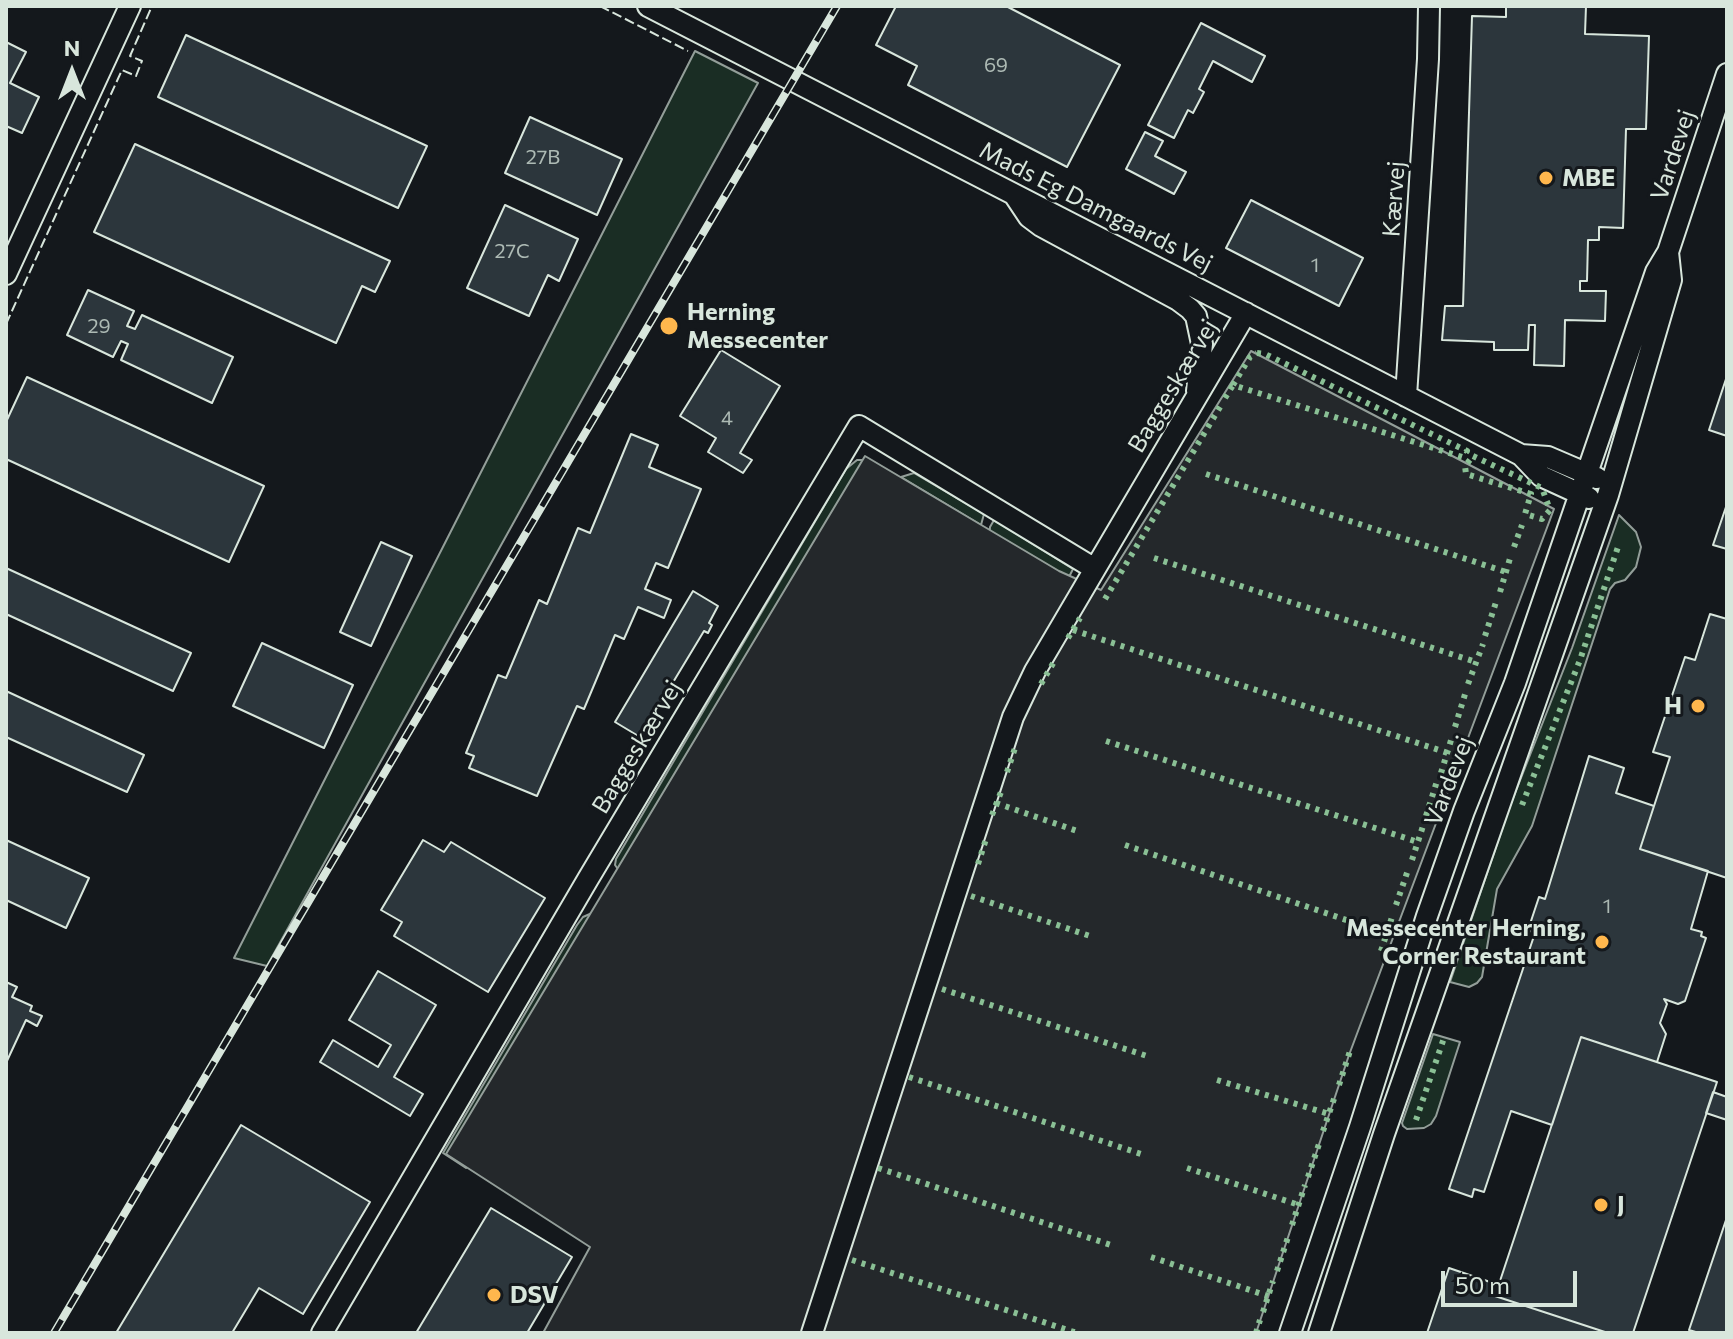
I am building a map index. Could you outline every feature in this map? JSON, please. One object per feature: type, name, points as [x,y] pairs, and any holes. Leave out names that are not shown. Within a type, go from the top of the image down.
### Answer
[{"type":"street","points":[[6,274],[130,6]]},
{"type":"street","name":"Mads Eg Damgaards Vej","points":[[648,6],[1521,455],[1541,476],[1611,485]]},
{"type":"street","name":"Kærvej","points":[[1406,396],[1428,74],[1429,6]]},
{"type":"street","name":"Vardevej","points":[[1290,1333],[1427,916],[1464,811],[1515,683],[1656,272],[1668,252],[1727,74]]},
{"type":"street","points":[[1012,192],[1029,217],[1041,226],[1178,300],[1196,316],[1202,344],[1197,395]]},
{"type":"street","name":"Vardevej","points":[[1319,1333],[1384,1134],[1611,485],[1671,280],[1668,252]]},
{"type":"street","name":"Baggeskærvej","points":[[812,1333],[1013,717],[1030,681],[1246,313]]},
{"type":"street","name":"Baggeskærvej","points":[[322,1333],[859,426],[1095,569]]},
{"type":"street","name":"Mads Eg Damgaards Vej","points":[[1582,483],[1604,505]]},
{"type":"green space","points":[[695,51],[758,83],[267,966],[234,958]]},
{"type":"green space","points":[[857,460],[866,460],[620,872],[615,865],[616,859],[846,469]]},
{"type":"green space","points":[[914,473],[984,514],[981,525],[901,477]]},
{"type":"green space","points":[[1619,515],[1636,532],[1641,547],[1636,567],[1625,580],[1615,583],[1610,589],[1532,826],[1497,889],[1482,977],[1469,987],[1450,982],[1510,806],[1572,648]]},
{"type":"green space","points":[[994,520],[1073,569],[1065,585],[987,574],[990,527]]},
{"type":"green space","points":[[592,913],[600,928],[466,1168],[443,1153],[577,925],[583,917]]},
{"type":"green space","points":[[1433,1034],[1460,1042],[1436,1116],[1424,1128],[1407,1129],[1402,1123]]},
{"type":"shaded area","points":[[1251,351],[1554,509],[1349,1055],[1256,1333],[543,1333],[590,1247],[446,1154],[865,456],[1059,571],[1101,590]]},
{"type":"building","points":[[896,6],[1006,6],[1120,65],[1067,167],[908,85],[917,66],[876,45]]},
{"type":"building","name":"MBE","points":[[1506,6],[1586,6],[1585,34],[1649,36],[1646,129],[1626,129],[1623,228],[1599,227],[1599,240],[1588,240],[1587,281],[1580,281],[1580,291],[1606,291],[1605,321],[1565,320],[1564,366],[1534,365],[1535,325],[1529,325],[1528,350],[1494,350],[1494,342],[1442,340],[1445,306],[1463,306],[1472,16],[1506,17]]},
{"type":"building","points":[[1201,23],[1265,56],[1252,82],[1213,61],[1199,89],[1204,92],[1193,113],[1188,110],[1174,138],[1148,125]]},
{"type":"building","points":[[186,35],[427,146],[398,208],[158,97]]},
{"type":"building","points":[[6,42],[26,52],[10,83],[39,97],[22,133],[6,126]]},
{"type":"building","points":[[530,117],[622,159],[597,215],[505,173]]},
{"type":"building","points":[[1145,132],[1163,141],[1155,156],[1186,172],[1174,194],[1126,169]]},
{"type":"building","points":[[135,144],[390,261],[375,292],[362,286],[336,343],[94,232]]},
{"type":"building","points":[[1251,200],[1363,258],[1339,306],[1226,248]]},
{"type":"building","points":[[505,205],[578,239],[559,281],[548,275],[529,316],[467,288]]},
{"type":"building","points":[[88,290],[134,311],[127,326],[135,329],[142,315],[233,357],[212,403],[121,360],[128,344],[121,341],[113,357],[67,335]]},
{"type":"building","points":[[721,350],[780,386],[740,453],[752,460],[743,473],[708,452],[716,438],[680,416]]},
{"type":"building","points":[[1727,376],[1727,436],[1709,430]]},
{"type":"building","points":[[27,377],[264,486],[229,562],[6,459],[6,422]]},
{"type":"building","points":[[631,434],[658,445],[649,467],[701,489],[668,568],[656,563],[645,589],[671,600],[664,618],[638,607],[624,639],[615,635],[584,709],[577,706],[537,796],[469,768],[474,756],[466,753],[498,675],[506,678],[539,600],[547,604],[578,528],[590,533]]},
{"type":"building","points":[[1727,504],[1727,549],[1713,545]]},
{"type":"building","points":[[381,542],[412,556],[371,646],[340,632]]},
{"type":"building","points":[[6,568],[191,653],[173,691],[6,614]]},
{"type":"building","points":[[693,591],[718,606],[709,623],[712,625],[708,633],[704,631],[640,737],[615,722]]},
{"type":"building","name":"H","points":[[1710,614],[1727,619],[1727,878],[1640,849],[1670,757],[1653,752],[1685,657],[1695,660]]},
{"type":"building","points":[[262,643],[353,685],[324,748],[233,706]]},
{"type":"building","points":[[6,691],[144,755],[127,792],[6,737]]},
{"type":"building","points":[[1589,756],[1624,768],[1616,793],[1654,806],[1640,849],[1708,871],[1691,929],[1702,932],[1701,936],[1706,938],[1685,1001],[1678,1004],[1664,999],[1667,1004],[1660,1023],[1666,1034],[1657,1062],[1581,1037],[1552,1125],[1511,1111],[1484,1192],[1474,1189],[1472,1197],[1449,1189],[1535,933],[1528,930],[1539,897],[1545,899]]},
{"type":"building","points":[[6,840],[89,878],[66,928],[6,900]]},
{"type":"building","points":[[423,840],[444,852],[451,842],[545,898],[488,992],[394,936],[402,922],[381,910]]},
{"type":"building","points":[[378,971],[436,1005],[394,1077],[423,1094],[410,1116],[320,1062],[333,1040],[378,1067],[391,1045],[349,1020]]},
{"type":"building","points":[[6,982],[17,987],[12,997],[32,1006],[30,1011],[42,1016],[37,1026],[26,1020],[6,1063]]},
{"type":"building","name":"J","points":[[1581,1037],[1717,1082],[1633,1333],[1608,1333],[1495,1296]]},
{"type":"building","points":[[1713,1092],[1727,1097],[1727,1120],[1706,1113]]},
{"type":"building","points":[[241,1125],[370,1202],[303,1314],[259,1288],[232,1333],[116,1333]]},
{"type":"building","name":"DSV","points":[[491,1208],[572,1257],[527,1333],[416,1333]]},
{"type":"building","points":[[1727,1217],[1727,1333],[1699,1333],[1689,1330]]},
{"type":"building","points":[[1449,1268],[1499,1285],[1495,1296],[1608,1333],[1427,1333]]},
{"type":"railway","points":[[54,1333],[837,6]]},
{"type":"hedge","points":[[1257,353],[1265,354],[1467,451],[1462,457],[1233,385],[1250,357],[1257,353]]},
{"type":"hedge","points":[[1225,398],[1233,385]]},
{"type":"hedge","points":[[1105,599],[1223,402]]},
{"type":"hedge","points":[[1473,456],[1542,488],[1550,510],[1542,519],[1525,514],[1531,494],[1466,474],[1465,466],[1473,456]]},
{"type":"hedge","points":[[1206,474],[1506,572]]},
{"type":"hedge","points":[[1514,547],[1522,525]]},
{"type":"hedge","points":[[1522,805],[1580,660],[1619,544]]},
{"type":"hedge","points":[[1500,592],[1511,555]]},
{"type":"hedge","points":[[1154,558],[1476,662]]},
{"type":"hedge","points":[[1485,636],[1497,599]]},
{"type":"hedge","points":[[1068,638],[1080,618]]},
{"type":"hedge","points":[[1073,630],[1448,753]]},
{"type":"hedge","points":[[1468,684],[1483,644]]},
{"type":"hedge","points":[[1041,684],[1055,660]]},
{"type":"hedge","points":[[1455,727],[1466,691]]},
{"type":"hedge","points":[[1441,773],[1452,737]]},
{"type":"hedge","points":[[1106,741],[1418,842]]},
{"type":"hedge","points":[[1007,772],[1016,745]]},
{"type":"hedge","points":[[1426,816],[1437,781]]},
{"type":"hedge","points":[[992,815],[1001,792]]},
{"type":"hedge","points":[[996,803],[1077,831]]},
{"type":"hedge","points":[[1412,860],[1423,826]]},
{"type":"hedge","points":[[978,864],[987,836]]},
{"type":"hedge","points":[[1125,845],[1370,928]]},
{"type":"hedge","points":[[1396,905],[1408,870]]},
{"type":"hedge","points":[[971,896],[1093,937]]},
{"type":"hedge","points":[[1381,951],[1393,914]]},
{"type":"hedge","points":[[942,989],[1150,1057]]},
{"type":"hedge","points":[[1416,1120],[1445,1035]]},
{"type":"hedge","points":[[1339,1085],[1350,1051]]},
{"type":"hedge","points":[[909,1077],[1141,1154]]},
{"type":"hedge","points":[[1217,1080],[1329,1114]]},
{"type":"hedge","points":[[1323,1131],[1335,1096]]},
{"type":"hedge","points":[[1308,1177],[1320,1141]]},
{"type":"hedge","points":[[878,1168],[1111,1245]]},
{"type":"hedge","points":[[1187,1168],[1299,1205]]},
{"type":"hedge","points":[[1292,1225],[1305,1185]]},
{"type":"hedge","points":[[1277,1271],[1289,1234]]},
{"type":"hedge","points":[[1151,1257],[1268,1296]]},
{"type":"hedge","points":[[852,1260],[1077,1333]]},
{"type":"hedge","points":[[1263,1312],[1273,1281]]},
{"type":"hedge","points":[[1256,1333],[1260,1320]]},
{"type":"fence","points":[[6,324],[122,70],[136,76],[142,61],[130,56],[152,6]]},
{"type":"fence","points":[[600,6],[688,51]]},
{"type":"place","name":"MBE","points":[[1546,178]]},
{"type":"place","name":"Herning Messecenter","points":[[669,326]]},
{"type":"place","name":"H","points":[[1698,706]]},
{"type":"place","name":"Messecenter Herning, Corner Restaurant","points":[[1602,942]]},
{"type":"place","name":"J","points":[[1601,1205]]},
{"type":"place","name":"DSV","points":[[494,1295]]}]
